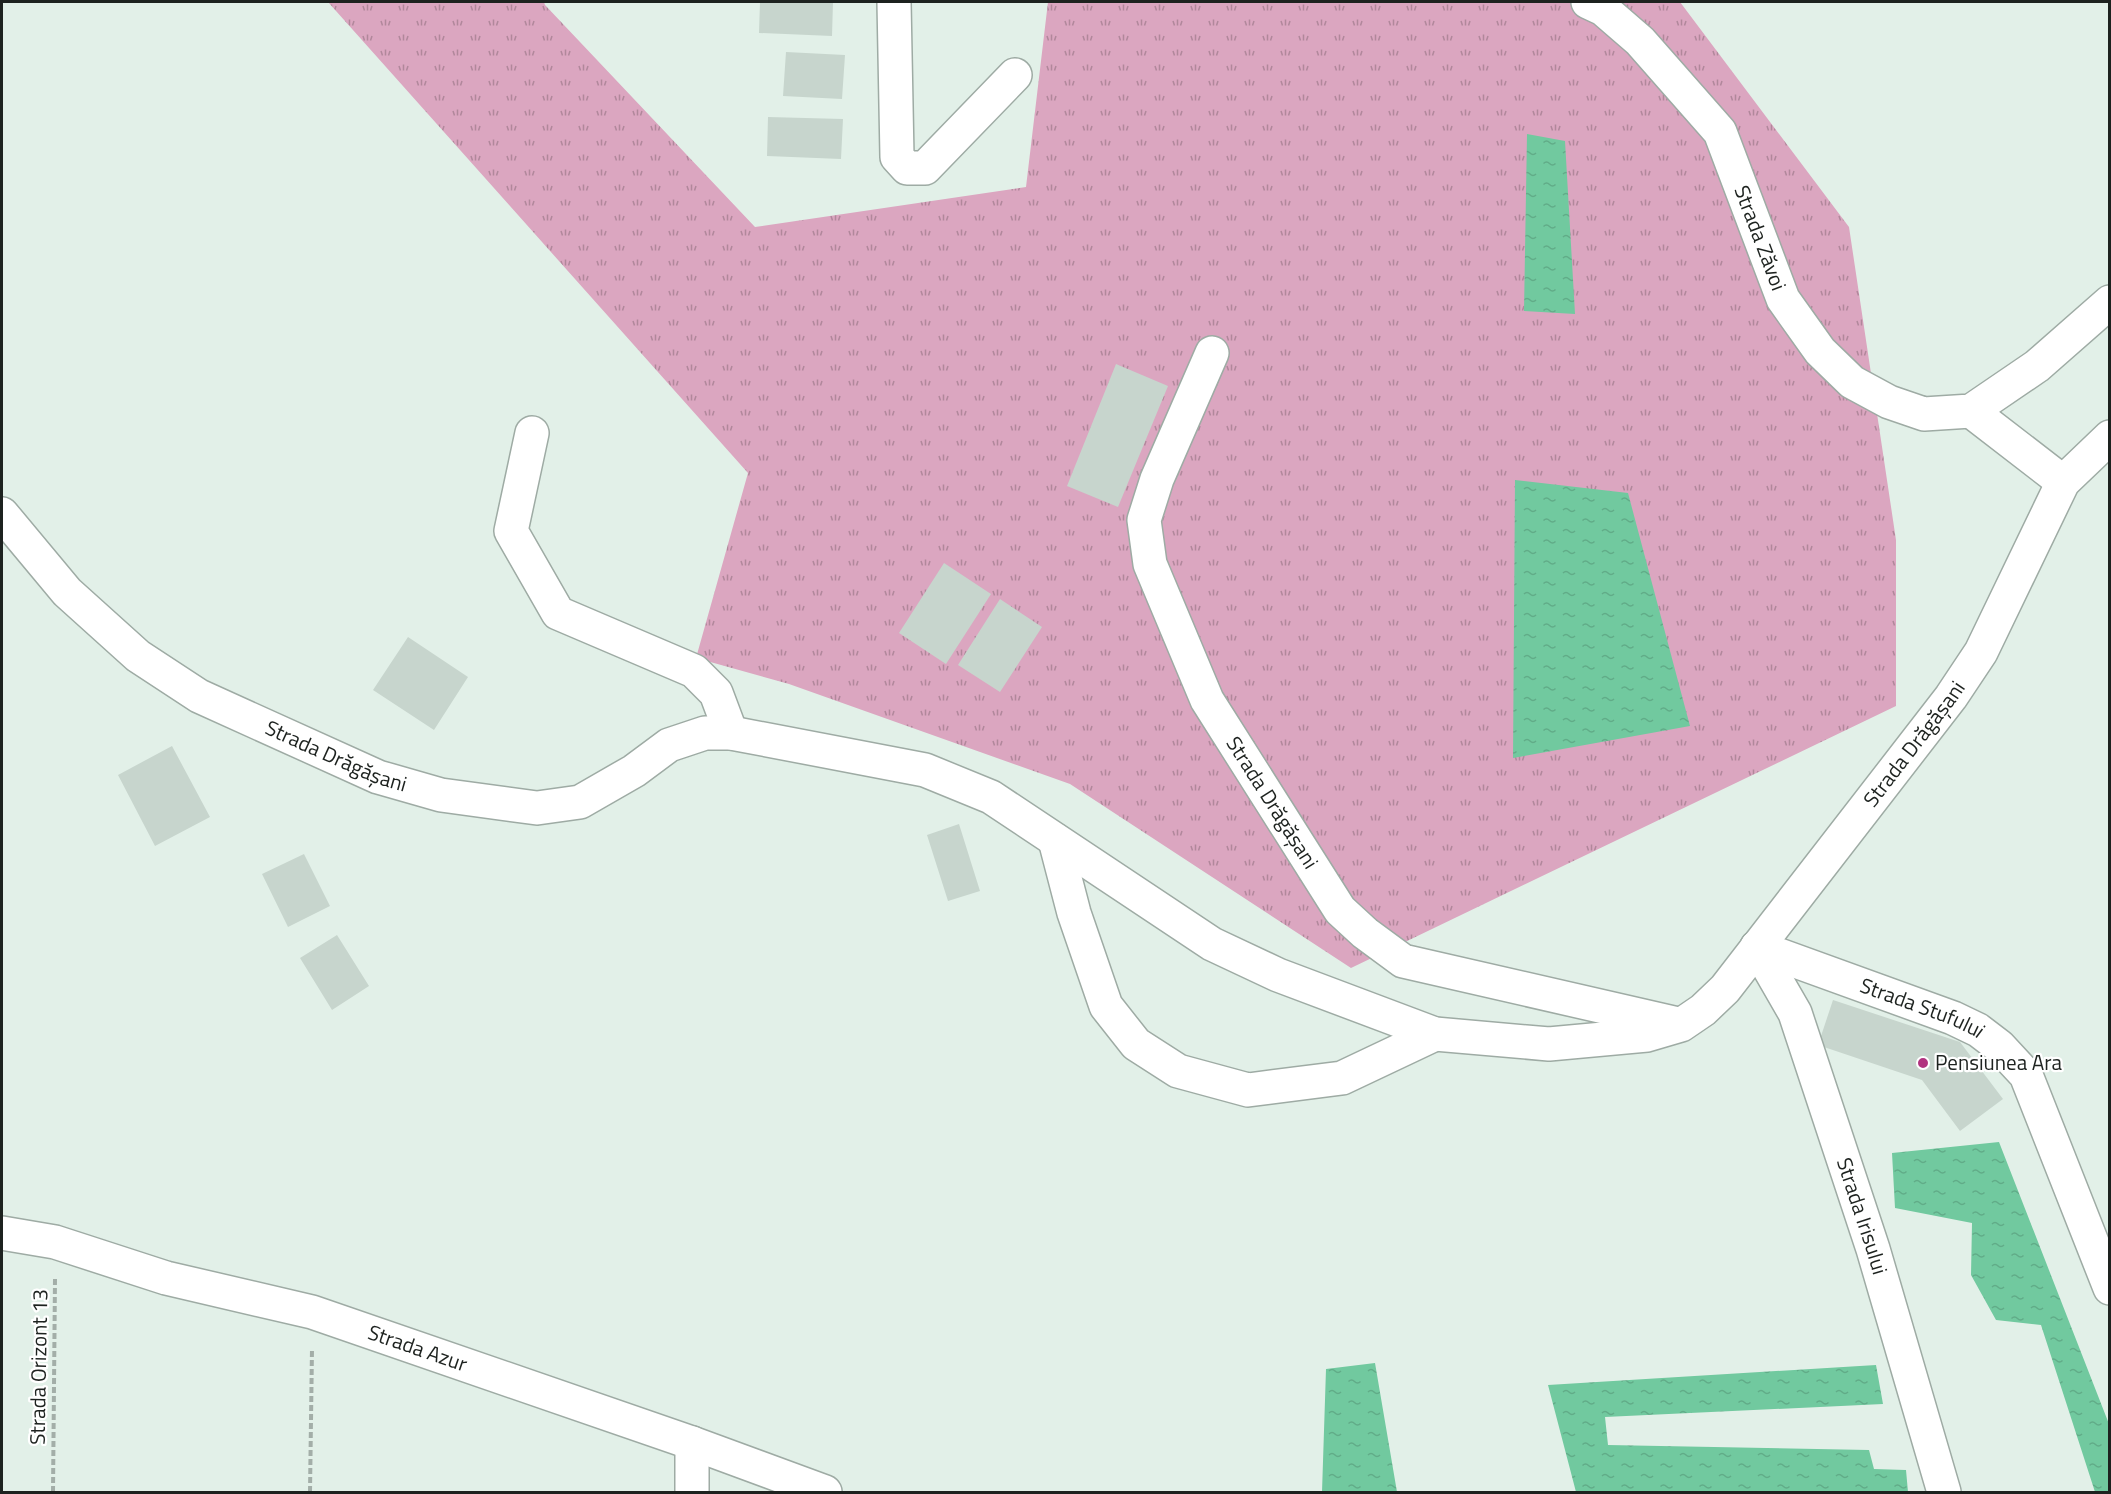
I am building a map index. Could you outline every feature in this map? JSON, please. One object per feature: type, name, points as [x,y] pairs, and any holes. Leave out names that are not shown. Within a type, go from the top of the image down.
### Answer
[{"type":"street","points":[[894,2],[897,157],[908,168],[925,168],[1015,75]]},
{"type":"street","name":"Strada Zăvoi","points":[[1588,2],[1603,9],[1640,41],[1720,132],[1783,299],[1820,351],[1852,382],[1888,402],[1924,414],[1971,411]]},
{"type":"street","points":[[2063,482],[1971,411],[2037,366],[2109,302]]},
{"type":"street","name":"Strada Drăgășani","points":[[1212,353],[1157,479],[1144,520],[1150,564],[1207,700],[1340,910],[1365,933],[1403,961],[1681,1025]]},
{"type":"street","points":[[532,433],[512,531],[558,613],[694,671],[716,693],[731,733]]},
{"type":"street","name":"Strada Drăgășani","points":[[2,514],[67,592],[138,656],[199,696],[378,777],[441,795],[537,808],[580,801],[634,771],[669,745],[705,733],[731,733],[925,770],[991,797],[1212,944],[1278,975],[1435,1034],[1549,1044],[1647,1035],[1681,1025],[1703,1010],[1725,989],[1952,697],[1981,652],[2063,482],[2109,437]]},
{"type":"street","points":[[1054,840],[1074,914],[1106,1006],[1136,1044],[1178,1071],[1248,1090],[1342,1078],[1435,1034]]},
{"type":"street","name":"Strada Stufului","points":[[1757,947],[1953,1018],[1978,1030],[1999,1046],[2026,1075],[2109,1288]]},
{"type":"street","name":"Strada Irisului","points":[[1757,947],[1795,1013],[1874,1249],[1944,1492]]},
{"type":"street","name":"Strada Azur","points":[[2,1233],[55,1242],[166,1278],[312,1312],[692,1443],[825,1492]]},
{"type":"street","points":[[692,1443],[692,1492]]},
{"type":"path","name":"Strada Orizont 13","points":[[53,1492],[55,1242]]},
{"type":"path","points":[[310,1492],[312,1312]]},
{"type":"green space","points":[[328,2],[544,2],[755,227],[1026,187],[1048,2],[1680,2],[1849,227],[1896,540],[1896,706],[1351,968],[1070,784],[789,684],[696,658],[748,473]]},
{"type":"water","points":[[1527,134],[1565,141],[1575,314],[1524,311]]},
{"type":"water","points":[[1515,480],[1628,493],[1690,726],[1513,758]]},
{"type":"water","points":[[1999,1142],[2109,1424],[2109,1492],[2095,1492],[2041,1325],[1996,1320],[1971,1275],[1972,1223],[1895,1208],[1892,1153]]},
{"type":"water","points":[[1375,1363],[1397,1492],[1322,1492],[1326,1369]]},
{"type":"water","points":[[1876,1365],[1883,1404],[1605,1417],[1608,1445],[1869,1450],[1874,1469],[1906,1470],[1908,1492],[1576,1492],[1548,1385]]},
{"type":"building","points":[[760,2],[833,2],[832,36],[759,33]]},
{"type":"building","points":[[786,52],[845,55],[842,99],[783,96]]},
{"type":"building","points":[[768,117],[843,119],[841,159],[767,156]]},
{"type":"building","points":[[1116,364],[1168,386],[1118,507],[1067,486]]},
{"type":"building","points":[[944,563],[991,594],[946,664],[899,633]]},
{"type":"building","points":[[1000,599],[1042,627],[1000,692],[958,665]]},
{"type":"building","points":[[408,637],[468,677],[434,730],[373,690]]},
{"type":"building","points":[[172,746],[210,817],[155,846],[118,775]]},
{"type":"building","points":[[959,824],[980,891],[948,901],[927,835]]},
{"type":"building","points":[[304,854],[330,906],[288,927],[262,874]]},
{"type":"building","points":[[337,935],[369,986],[332,1010],[300,958]]},
{"type":"building","name":"Pensiunea Ara","points":[[1833,1000],[1960,1042],[2003,1099],[1960,1131],[1922,1080],[1818,1045]]},
{"type":"place","name":"Pensiunea Ara","points":[[1923,1063]]}]
